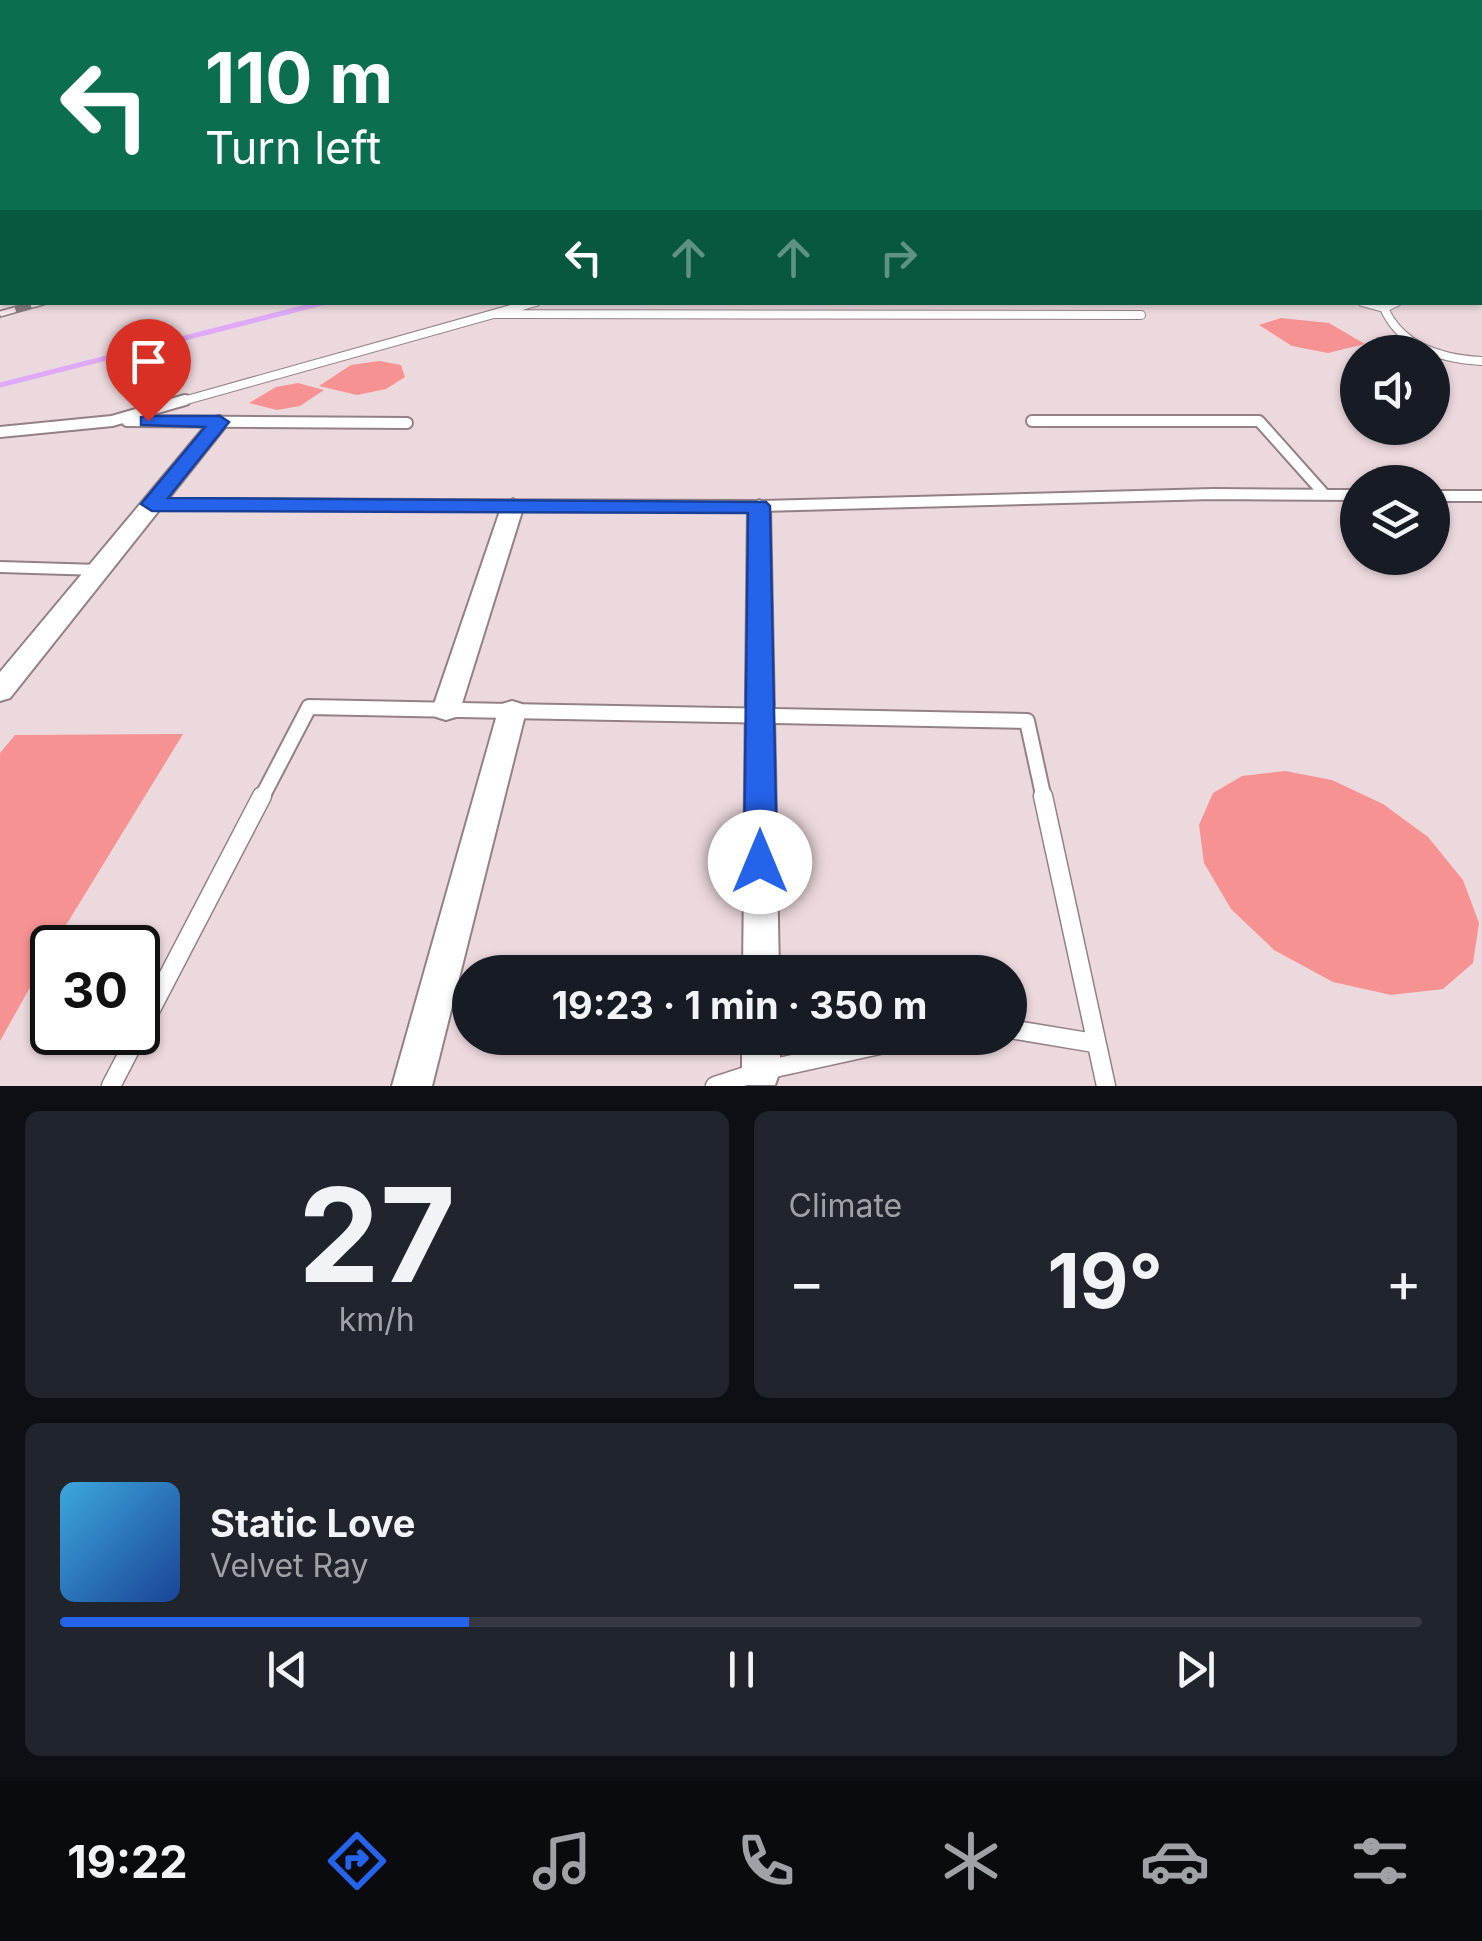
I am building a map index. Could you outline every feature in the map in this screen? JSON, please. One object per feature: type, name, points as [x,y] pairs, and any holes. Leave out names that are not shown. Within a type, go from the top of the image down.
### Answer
[{"type":"street","points":[[0,691],[220,422]]},
{"type":"street","points":[[446,710],[513,506]]},
{"type":"street","points":[[759,506],[761,955]]},
{"type":"street","points":[[412,1086],[512,711]]},
{"type":"lane","points":[[112,421],[526,305]]},
{"type":"lane","points":[[809,305],[810,315]]},
{"type":"lane","points":[[1373,305],[1390,305]]},
{"type":"lane","points":[[1384,308],[1387,321],[1424,348],[1461,361],[1482,361]]},
{"type":"lane","points":[[494,314],[1141,316]]},
{"type":"lane","points":[[0,432],[112,421],[407,423]]},
{"type":"lane","points":[[1032,421],[1259,421],[1325,494]]},
{"type":"lane","points":[[152,504],[759,506],[1340,494]]},
{"type":"lane","points":[[1450,496],[1482,496]]},
{"type":"lane","points":[[0,567],[98,570]]},
{"type":"lane","points":[[111,1086],[309,707],[1028,722],[1106,1086]]},
{"type":"lane","points":[[1027,1032],[1094,1043]]},
{"type":"lane","points":[[715,1086],[760,1055]]},
{"type":"building","points":[[1281,318],[1329,323],[1350,335],[1340,335],[1340,350],[1328,353],[1292,346],[1259,325]]},
{"type":"building","points":[[379,361],[401,365],[405,377],[386,389],[357,395],[319,386],[351,365]]},
{"type":"building","points":[[298,383],[324,390],[300,406],[277,410],[249,403],[276,387]]},
{"type":"building","points":[[183,734],[66,925],[30,925],[30,987],[0,1041],[0,753],[15,735]]},
{"type":"building","points":[[1285,771],[1332,780],[1383,804],[1428,837],[1463,880],[1479,923],[1473,963],[1443,989],[1391,995],[1333,982],[1274,950],[1231,909],[1204,863],[1199,825],[1213,793],[1242,776]]},
{"type":"waterway","points":[[0,385],[314,305]]},
{"type":"railway","points":[[0,314],[32,305]]},
{"type":"route","points":[[148,421],[220,422],[152,504],[759,506],[760,862]]}]
